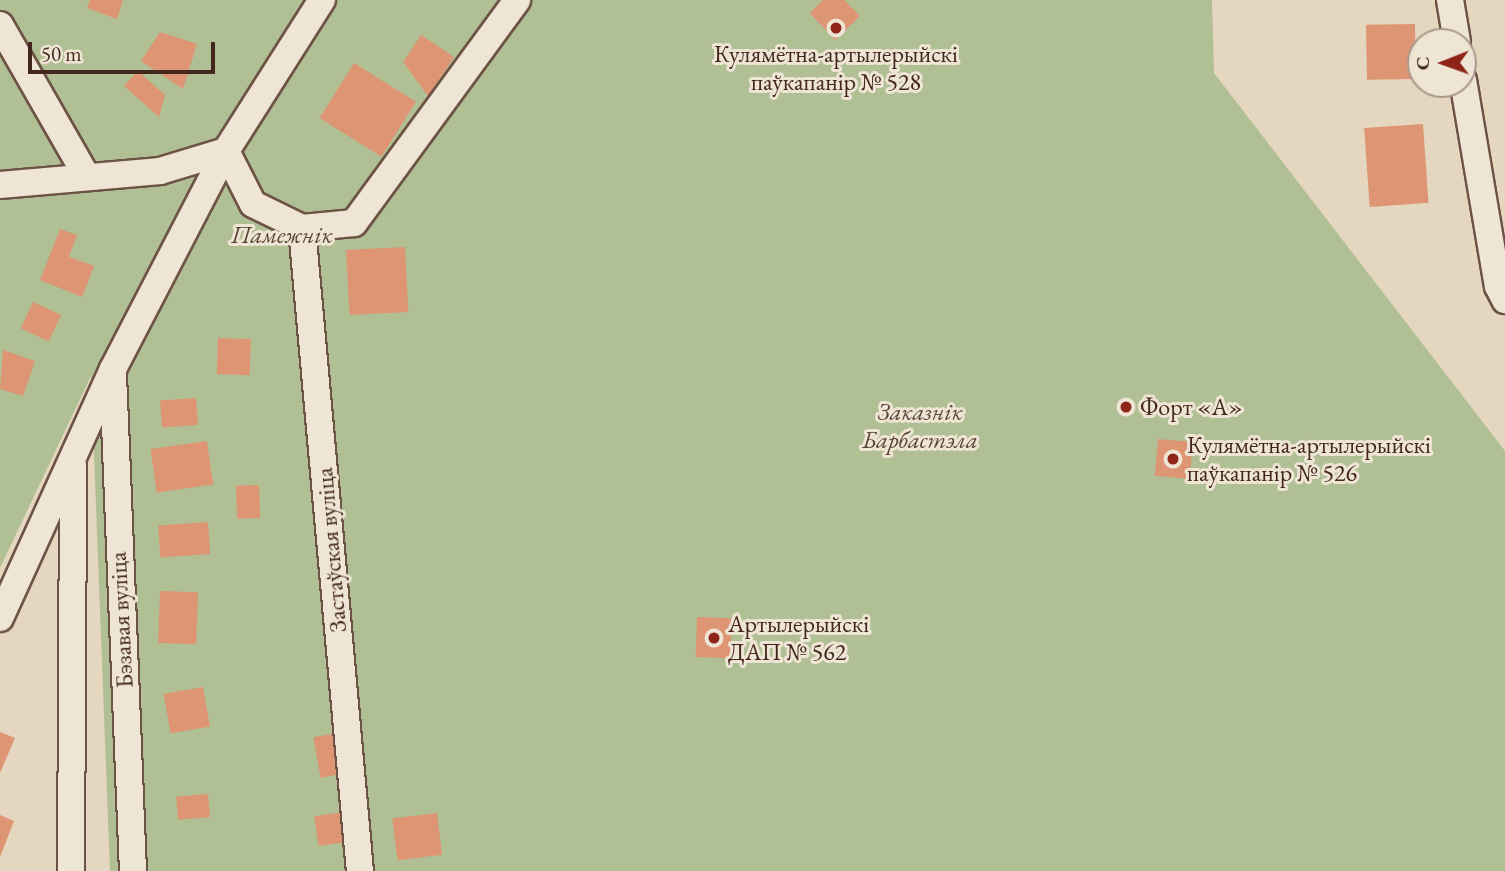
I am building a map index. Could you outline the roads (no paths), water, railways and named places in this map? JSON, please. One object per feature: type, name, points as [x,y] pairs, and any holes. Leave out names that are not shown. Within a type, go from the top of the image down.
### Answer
[{"type":"street","points":[[0,618],[113,369],[226,150],[322,0]]},
{"type":"street","points":[[226,150],[253,204],[302,229],[354,223],[517,0]]},
{"type":"street","points":[[1450,0],[1455,28]]},
{"type":"street","points":[[0,25],[87,177]]},
{"type":"street","points":[[1466,98],[1498,286],[1505,300]]},
{"type":"street","points":[[0,185],[160,171],[226,150]]},
{"type":"street","name":"Застаўская вуліца","points":[[302,229],[360,871]]},
{"type":"street","name":"Бэзавая вуліца","points":[[113,369],[133,871]]},
{"type":"street","points":[[71,871],[73,453]]},
{"type":"place","name":"Кулямётна-артылерыйскі паўкапанір № 528","points":[[836,28]]},
{"type":"place","name":"Форт «А»","points":[[1126,407]]},
{"type":"place","name":"Кулямётна-артылерыйскі паўкапанір № 526","points":[[1173,459]]},
{"type":"place","name":"Артылерыйскі ДАП № 562","points":[[714,638]]},
{"type":"park label","name":"Памежнік","points":[[282,235]]},
{"type":"park label","name":"Заказнік Барбастэла","points":[[920,426]]}]
